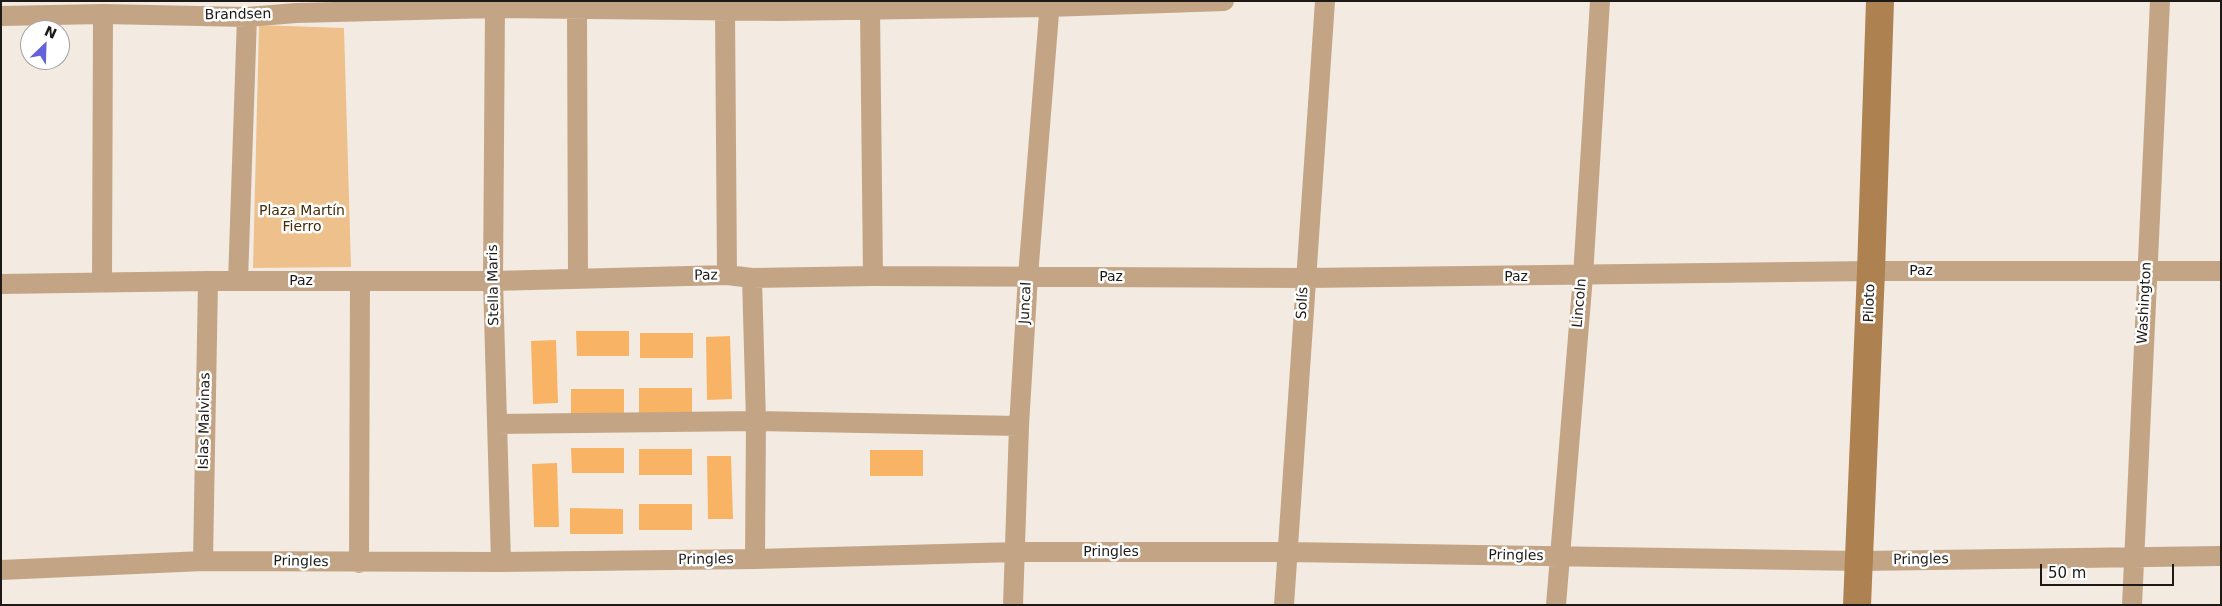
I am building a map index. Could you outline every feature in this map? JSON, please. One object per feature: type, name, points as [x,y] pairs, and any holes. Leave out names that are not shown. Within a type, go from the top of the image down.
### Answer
[{"type":"main road","name":"Piloto","points":[[1857,605],[1880,1]]},
{"type":"street","name":"Brandsen","points":[[1,16],[23,8],[103,14],[247,17],[296,7],[502,6],[725,10],[778,6],[870,9],[1224,1]]},
{"type":"street","name":"Solís","points":[[1284,605],[1325,1]]},
{"type":"street","name":"Lincoln","points":[[1556,605],[1582,276],[1600,1]]},
{"type":"street","name":"Washington","points":[[2132,605],[2160,1]]},
{"type":"street","name":"Juncal","points":[[1013,605],[1019,426],[1028,276],[1049,4]]},
{"type":"street","name":"Stella Maris","points":[[502,6],[493,281],[502,562]]},
{"type":"street","points":[[577,8],[578,279]]},
{"type":"street","points":[[870,9],[873,276]]},
{"type":"street","points":[[725,10],[727,275]]},
{"type":"street","points":[[102,282],[103,14]]},
{"type":"street","points":[[238,281],[247,17]]},
{"type":"street","name":"Paz","points":[[1,284],[360,280],[493,281],[727,275],[752,278],[1028,276],[1305,278],[1871,271],[2221,271]]},
{"type":"street","points":[[752,278],[756,421],[755,559]]},
{"type":"street","points":[[359,563],[360,280]]},
{"type":"street","name":"Islas Malvinas","points":[[203,561],[208,281]]},
{"type":"street","points":[[497,424],[756,421],[1019,426]]},
{"type":"street","name":"Pringles","points":[[1,570],[203,561],[502,562],[755,559],[1016,552],[1288,552],[1860,561],[2221,556]]},
{"type":"green space","name":"Plaza Martín Fierro","points":[[259,25],[344,28],[351,267],[253,268]]},
{"type":"building","points":[[576,331],[629,331],[629,356],[577,356]]},
{"type":"building","points":[[640,333],[693,333],[693,358],[640,358]]},
{"type":"building","points":[[730,336],[732,399],[707,400],[706,337]]},
{"type":"building","points":[[556,340],[558,403],[533,404],[531,341]]},
{"type":"building","points":[[639,388],[692,388],[692,414],[639,414]]},
{"type":"building","points":[[571,389],[624,389],[624,414],[571,415]]},
{"type":"building","points":[[571,448],[624,448],[624,473],[572,473]]},
{"type":"building","points":[[639,449],[692,449],[692,475],[639,475]]},
{"type":"building","points":[[870,450],[923,450],[923,476],[870,476]]},
{"type":"building","points":[[707,456],[731,456],[733,519],[708,519]]},
{"type":"building","points":[[557,463],[559,527],[534,527],[532,464]]},
{"type":"building","points":[[639,504],[692,504],[692,530],[639,530]]},
{"type":"building","points":[[570,508],[623,509],[623,534],[570,534]]}]
